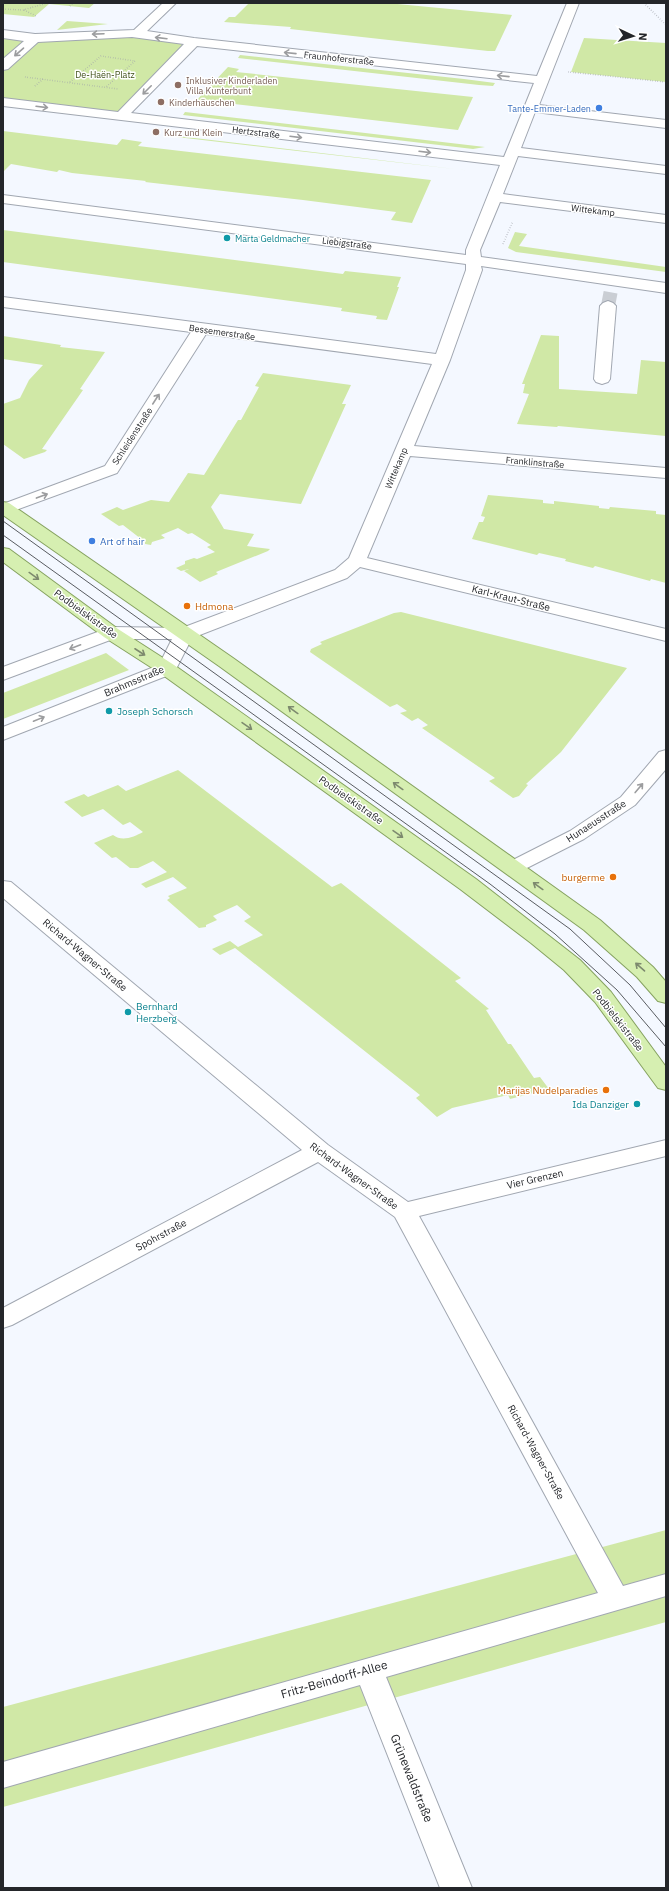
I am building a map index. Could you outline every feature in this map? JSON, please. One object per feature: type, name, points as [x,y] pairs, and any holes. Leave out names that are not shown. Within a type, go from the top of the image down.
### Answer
[{"type":"main road","points":[[4,508],[184,634],[592,925],[645,972],[666,996]]},
{"type":"main road","name":"Podbielskistraße","points":[[3,553],[111,633],[167,669],[468,884],[539,938],[572,966],[603,997],[666,1082]]},
{"type":"street","points":[[3,34],[35,38],[96,34],[137,34],[170,3]]},
{"type":"street","name":"Wittekamp","points":[[184,634],[341,574],[357,561],[442,360],[474,270],[474,250],[573,3]]},
{"type":"street","name":"Fraunhoferstraße","points":[[137,34],[194,42],[544,75]]},
{"type":"street","points":[[3,66],[35,38]]},
{"type":"street","points":[[120,116],[194,42]]},
{"type":"street","name":"Hertzstraße","points":[[3,102],[120,116],[512,156]]},
{"type":"street","points":[[532,108],[666,124]]},
{"type":"street","points":[[512,156],[666,170]]},
{"type":"street","name":"Wittekamp","points":[[495,197],[666,219]]},
{"type":"street","name":"Liebigstraße","points":[[3,199],[473,261],[616,286],[666,288]]},
{"type":"street","name":"Bessemerstraße","points":[[3,302],[442,360]]},
{"type":"street","points":[[602,379],[608,306]]},
{"type":"street","name":"Schleidenstraße","points":[[4,508],[104,473],[111,469],[201,329]]},
{"type":"street","name":"Franklinstraße","points":[[404,450],[666,473]]},
{"type":"street","name":"Karl-Kraut-Straße","points":[[357,561],[666,635]]},
{"type":"street","points":[[3,674],[111,633],[184,634]]},
{"type":"street","name":"Brahmsstraße","points":[[3,734],[167,669],[184,634]]},
{"type":"street","name":"Hunaeusstraße","points":[[512,868],[577,835],[628,801],[666,756]]},
{"type":"street","name":"Richard-Wagner-Straße","points":[[3,887],[319,1151],[404,1212],[616,1599]]},
{"type":"street","name":"Spohrstraße","points":[[3,1319],[319,1151]]},
{"type":"street","name":"Vier Grenzen","points":[[404,1212],[427,1205],[655,1151]]},
{"type":"street","name":"Fritz-Beindorff-Allee","points":[[3,1775],[368,1669],[666,1585]]},
{"type":"street","name":"Grünewaldstraße","points":[[368,1669],[456,1888]]},
{"type":"path","points":[[3,10],[23,10],[46,3]]},
{"type":"path","points":[[70,6],[74,3]]},
{"type":"path","points":[[644,3],[666,25]]},
{"type":"path","points":[[23,10],[36,16]]},
{"type":"path","points":[[70,82],[101,56],[135,61],[106,87]]},
{"type":"path","points":[[544,75],[666,82]]},
{"type":"path","points":[[25,77],[144,92]]},
{"type":"green space","points":[[3,3],[95,3],[89,8],[49,4],[34,17],[3,14]]},
{"type":"green space","points":[[249,3],[387,3],[512,15],[495,51],[488,51],[290,29],[291,27],[224,22],[229,17],[235,17]]},
{"type":"green space","points":[[67,21],[108,24],[57,30]]},
{"type":"green space","name":"De-Haën-Platz","points":[[132,33],[194,42],[120,117],[3,102],[3,34]]},
{"type":"green space","points":[[584,38],[666,43],[666,82],[571,72]]},
{"type":"green space","points":[[240,55],[495,83],[493,86],[479,85],[238,58]]},
{"type":"green space","points":[[228,67],[239,69],[236,72],[473,97],[458,130],[208,101],[206,104],[194,103]]},
{"type":"green space","points":[[185,112],[485,147],[473,149],[183,115]]},
{"type":"green space","points":[[3,131],[117,145],[122,139],[142,142],[138,146],[431,180],[412,223],[391,220],[396,212],[303,200],[145,182],[146,181],[72,173],[59,170],[57,172],[11,164],[3,172]]},
{"type":"green space","points":[[169,135],[454,169],[168,136]]},
{"type":"green space","points":[[3,230],[343,274],[345,271],[401,277],[387,320],[376,319],[377,316],[341,311],[342,308],[3,262]]},
{"type":"green space","points":[[515,232],[527,234],[519,246],[666,267],[666,272],[516,252],[508,248]]},
{"type":"green space","points":[[541,335],[559,336],[559,389],[637,394],[641,360],[666,362],[666,436],[558,426],[517,424],[529,394],[523,393],[525,384],[522,384]]},
{"type":"green space","points":[[3,336],[61,345],[60,347],[105,352],[80,389],[83,390],[42,449],[47,450],[24,459],[3,444],[3,404],[20,398],[29,380],[43,365],[3,359]]},
{"type":"green space","points":[[263,373],[351,385],[342,404],[346,404],[301,504],[220,494],[211,507],[224,529],[254,534],[247,546],[270,549],[216,572],[218,574],[200,582],[184,571],[189,569],[181,571],[176,568],[185,564],[185,561],[194,558],[197,559],[215,552],[207,547],[211,545],[192,533],[188,534],[178,528],[161,535],[165,538],[152,542],[151,545],[145,544],[145,542],[123,525],[119,526],[101,514],[117,507],[123,510],[151,500],[169,502],[188,473],[204,475],[238,420],[241,420],[259,387],[255,386]]},
{"type":"green space","points":[[488,495],[543,500],[543,503],[554,504],[554,501],[599,506],[599,508],[609,509],[610,507],[656,511],[656,514],[666,515],[666,583],[651,579],[650,581],[595,566],[593,568],[565,561],[566,559],[539,553],[537,555],[472,539],[479,522],[483,522],[485,517],[481,516]]},
{"type":"green space","points":[[401,612],[627,668],[561,752],[526,784],[528,785],[519,796],[513,798],[489,781],[495,778],[422,728],[428,725],[418,718],[412,721],[400,713],[407,711],[397,704],[390,707],[310,652],[311,649],[322,644],[320,642],[394,613]]},
{"type":"green space","points":[[106,653],[129,670],[3,719],[3,693]]},
{"type":"green space","points":[[178,770],[332,887],[341,883],[461,978],[455,981],[489,1009],[486,1010],[508,1044],[511,1044],[534,1078],[540,1077],[549,1089],[510,1099],[508,1095],[452,1108],[437,1117],[416,1098],[420,1095],[235,948],[220,955],[212,949],[230,941],[238,947],[263,935],[244,921],[251,917],[237,905],[213,916],[217,920],[206,925],[206,927],[199,928],[167,900],[170,898],[168,896],[187,888],[173,877],[146,888],[141,884],[167,872],[153,861],[138,868],[130,868],[116,857],[112,858],[94,843],[113,835],[124,838],[132,837],[143,832],[130,822],[123,825],[103,809],[82,817],[64,802],[84,794],[88,797],[118,785],[126,791]]},
{"type":"green space","points":[[666,1530],[666,1622],[3,1807],[3,1707]]},
{"type":"tunnel","points":[[608,306],[611,290]]},
{"type":"tram line","points":[[3,521],[570,929],[630,985],[666,1028]]},
{"type":"tram line","points":[[3,535],[490,884],[555,934],[617,990],[666,1047]]},
{"type":"place","name":"Inklusiver Kinderladen Villa Kunterbunt","points":[[178,85]]},
{"type":"place","name":"Kinderhäuschen","points":[[161,102]]},
{"type":"place","name":"Tante-Emmer-Laden","points":[[599,108]]},
{"type":"place","name":"Kurz und Klein","points":[[156,132]]},
{"type":"place","name":"Marta Geldmacher","points":[[227,238]]},
{"type":"place","name":"Art of hair","points":[[92,541]]},
{"type":"place","name":"Hdmona","points":[[187,606]]},
{"type":"place","name":"Joseph Schorsch","points":[[109,711]]},
{"type":"place","name":"burgerme","points":[[613,877]]},
{"type":"place","name":"Bernhard Herzberg","points":[[128,1012]]},
{"type":"place","name":"Marijas Nudelparadies","points":[[606,1090]]},
{"type":"place","name":"Ida Danziger","points":[[637,1104]]}]
